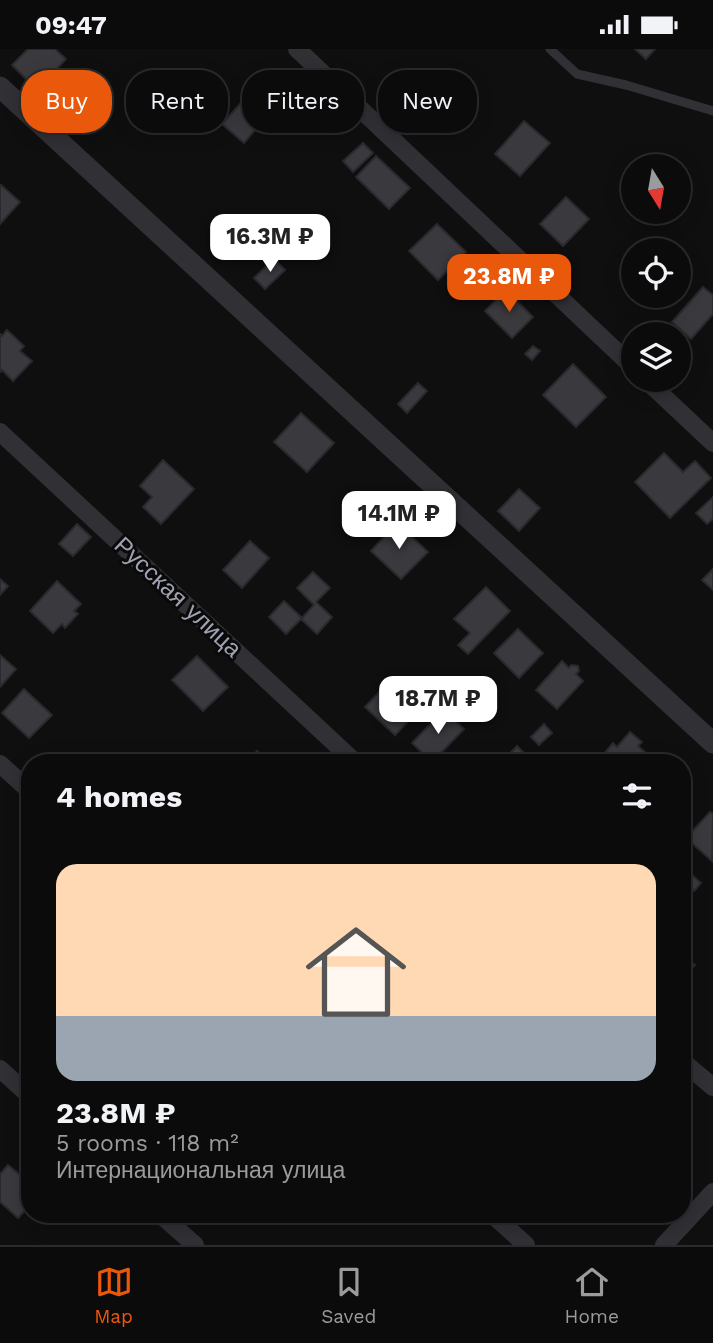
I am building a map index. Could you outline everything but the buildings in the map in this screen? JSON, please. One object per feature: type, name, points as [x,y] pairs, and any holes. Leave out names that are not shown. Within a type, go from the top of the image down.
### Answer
[{"type":"street","points":[[297,49],[621,356]]},
{"type":"street","points":[[0,87],[713,743]]},
{"type":"street","points":[[659,392],[713,443]]},
{"type":"street","name":"Русская улица","points":[[0,432],[346,754]]},
{"type":"street","points":[[0,764],[21,784]]},
{"type":"street","points":[[691,1069],[713,1087]]},
{"type":"street","points":[[1,1073],[21,1089]]},
{"type":"street","points":[[691,1216],[713,1192]]},
{"type":"street","points":[[170,1223],[195,1245]]},
{"type":"street","points":[[502,1223],[526,1245]]},
{"type":"street","points":[[664,1245],[684,1223]]},
{"type":"lane","points":[[550,49],[577,74],[626,85],[713,111]]}]
